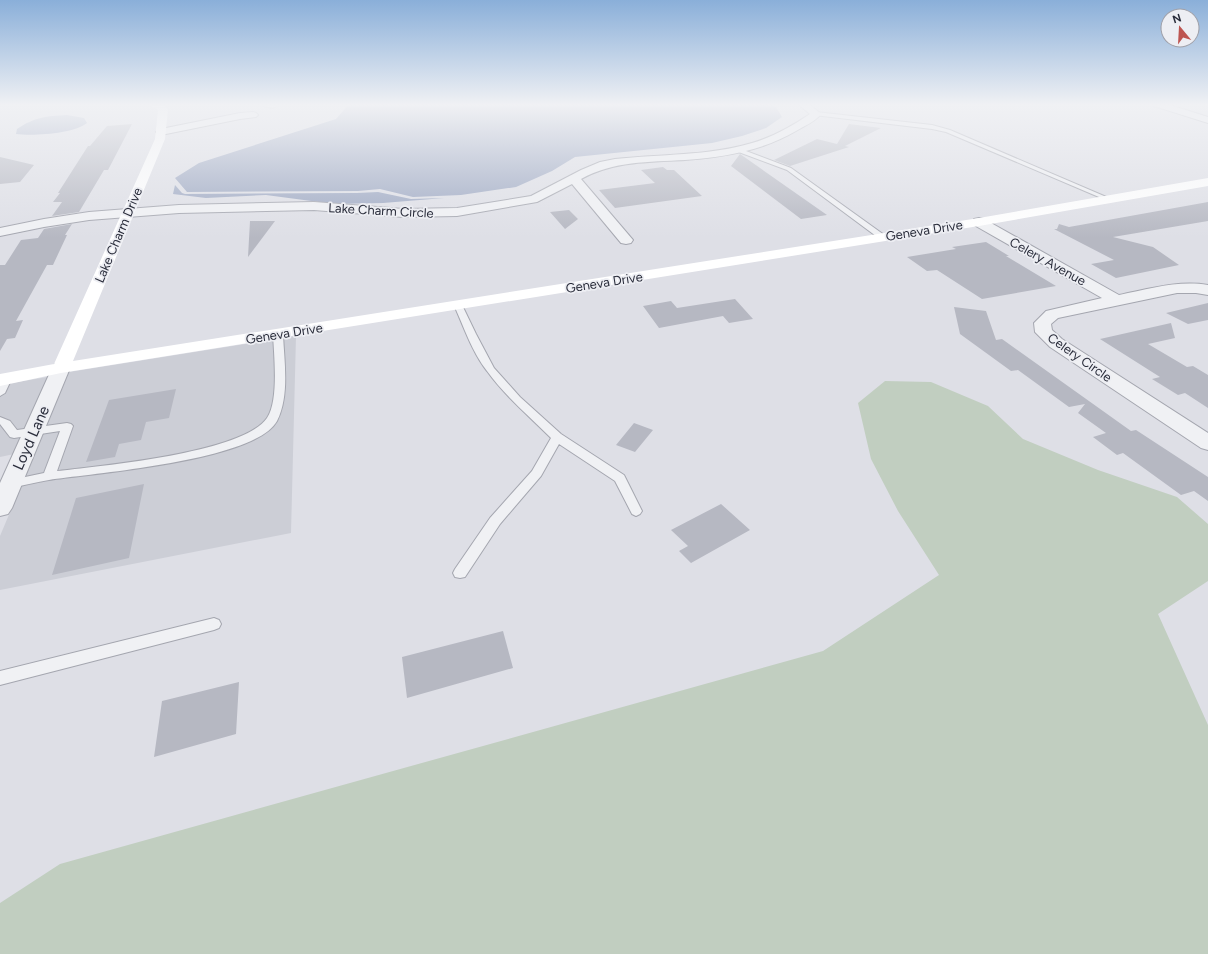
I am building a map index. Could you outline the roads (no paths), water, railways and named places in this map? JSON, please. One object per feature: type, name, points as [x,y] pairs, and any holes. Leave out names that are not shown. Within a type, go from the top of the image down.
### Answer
[{"type":"main road","name":"Lake Charm Drive","points":[[61,368],[156,149]]},
{"type":"main road","name":"Geneva Drive","points":[[2,384],[61,368],[979,222],[1208,182]]},
{"type":"street","name":"Lake Charm Circle","points":[[0,232],[54,221],[179,209],[228,209],[298,206],[346,208],[375,212],[417,214],[456,212],[538,198],[594,168],[614,163],[713,154],[743,149]]},
{"type":"street","points":[[574,178],[626,240]]},
{"type":"street","name":"Celery Avenue","points":[[979,222],[1117,300]]},
{"type":"street","name":"Celery Circle","points":[[1208,290],[1196,288],[1177,288],[1052,314],[1042,323],[1044,332],[1056,343],[1208,443]]},
{"type":"street","name":"Loyd Lane","points":[[0,508],[61,368]]},
{"type":"lane","points":[[989,149],[1108,199]]},
{"type":"lane","points":[[738,150],[789,169],[883,237]]},
{"type":"lane","points":[[458,305],[471,334],[490,369],[516,399],[557,437],[620,478],[636,511]]},
{"type":"lane","points":[[11,484],[49,476],[198,454],[232,444],[257,433],[270,422],[277,408],[278,334]]},
{"type":"lane","points":[[0,420],[6,423],[14,434],[67,426],[49,476]]},
{"type":"lane","points":[[460,572],[495,521],[537,473],[557,437]]},
{"type":"lane","points":[[0,678],[214,624]]},
{"type":"water","points":[[244,149],[658,149],[575,157],[552,171],[516,187],[461,195],[413,197],[380,189],[358,191],[187,192],[175,178],[199,163]]},
{"type":"water","points":[[175,185],[182,193],[185,194],[378,192],[411,199],[444,198],[383,203],[334,204],[266,195],[206,198],[173,194]]}]
